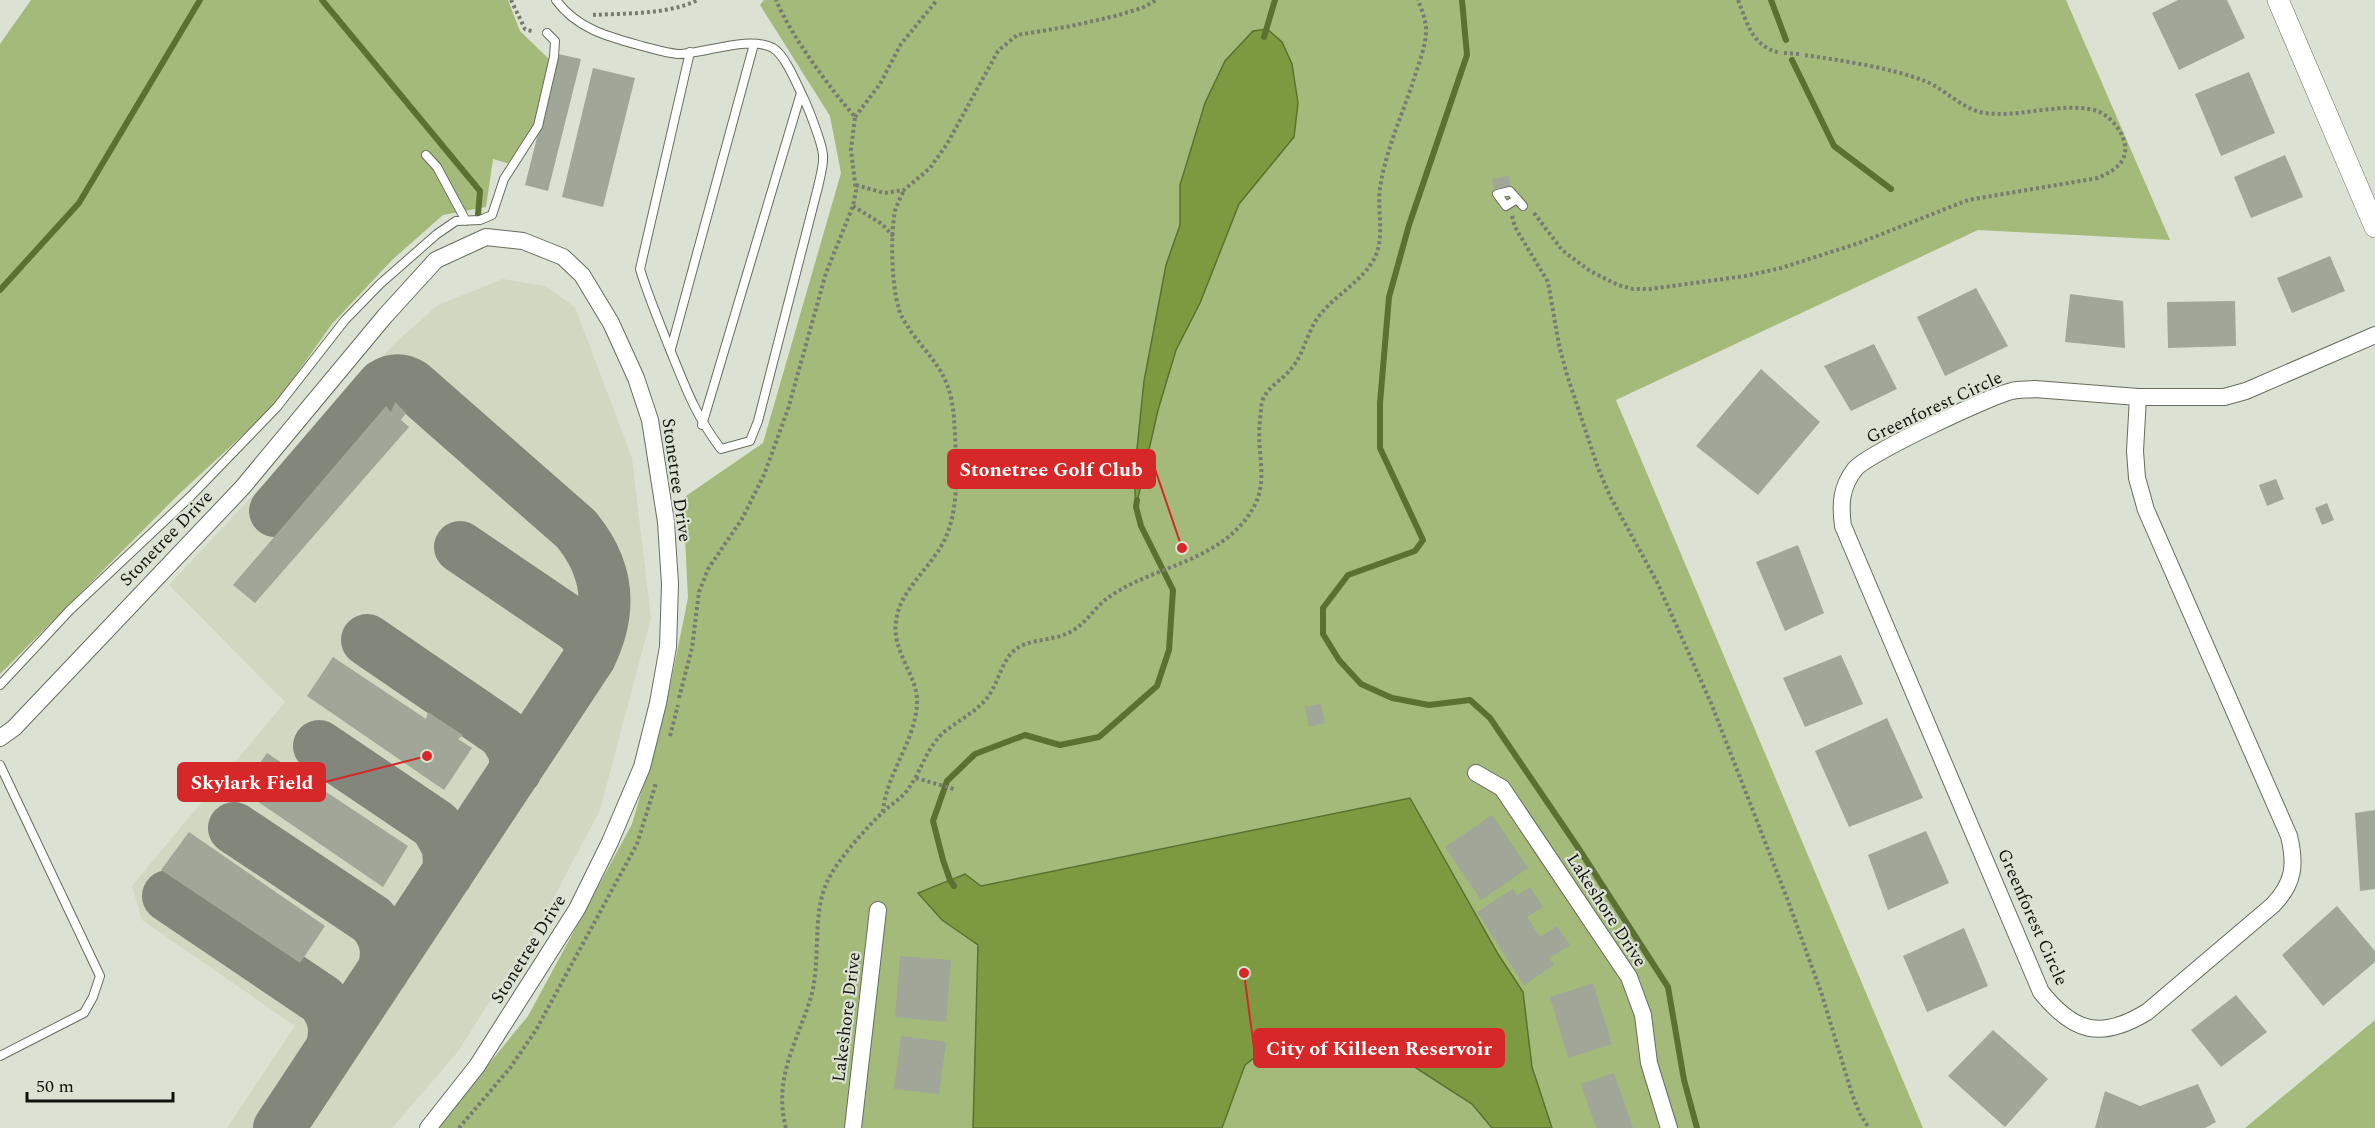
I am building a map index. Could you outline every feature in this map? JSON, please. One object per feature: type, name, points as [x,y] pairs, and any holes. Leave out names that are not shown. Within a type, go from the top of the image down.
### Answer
[{"type":"street","points":[[2278,0],[2375,227]]},
{"type":"street","name":"Stonetree Drive","points":[[0,738],[14,728],[242,488],[385,316],[436,260],[486,237],[523,241],[563,257],[582,275],[611,323],[636,378],[650,420],[666,522],[670,584],[668,647],[658,703],[642,767],[610,842],[577,909],[477,1066],[428,1128]]},
{"type":"street","name":"Greenforest Circle","points":[[2138,397],[2135,451],[2137,478],[2146,510],[2289,836],[2293,854],[2292,874],[2285,893],[2273,905],[2147,1012],[2127,1024],[2108,1030],[2089,1028],[2073,1022],[2058,1012],[2041,992],[1843,526],[1840,509],[1846,482],[1862,461],[2013,390],[2035,389],[2138,397],[2224,397],[2246,391],[2375,335]]},
{"type":"street","name":"Lakeshore Drive","points":[[1476,773],[1502,788],[1629,977],[1643,1015],[1649,1063],[1669,1128]]},
{"type":"street","name":"Lakeshore Drive","points":[[853,1128],[878,910]]},
{"type":"lane","points":[[556,0],[572,18],[599,34],[678,54],[690,52],[754,44],[774,48],[787,64],[801,93],[823,154],[818,187],[758,421],[750,441],[721,449],[702,425],[670,350],[640,269],[690,52]]},
{"type":"lane","points":[[0,685],[70,610],[191,496],[277,407],[338,329],[380,284],[437,234],[456,221],[480,220],[492,215],[504,179],[538,126],[554,57],[555,41],[547,33]]},
{"type":"lane","points":[[670,350],[754,44]]},
{"type":"lane","points":[[702,425],[801,93]]},
{"type":"lane","points":[[426,155],[437,166],[466,221]]},
{"type":"lane","points":[[0,765],[100,976],[93,997],[84,1013],[0,1056]]},
{"type":"path","points":[[776,0],[806,51],[838,98],[855,117]]},
{"type":"path","points":[[904,190],[884,193],[856,185],[852,171],[851,150],[855,117],[880,84],[902,44],[937,0]]},
{"type":"path","points":[[883,812],[886,793],[907,746],[917,706],[917,695],[897,638],[896,621],[904,601],[945,539],[953,510],[955,480],[954,416],[948,384],[939,366],[902,317],[894,295],[895,212],[904,190],[930,168],[947,144],[998,51],[1017,35],[1115,16],[1142,8],[1156,0]]},
{"type":"path","points":[[786,1128],[782,1112],[781,1089],[788,1059],[812,995],[819,916],[827,882],[853,845],[883,812],[903,795],[916,777],[928,750],[944,732],[985,700],[1011,654],[1022,646],[1067,634],[1083,624],[1104,601],[1142,580],[1177,566],[1233,533],[1257,503],[1262,485],[1258,426],[1263,399],[1275,383],[1290,371],[1302,353],[1308,334],[1318,316],[1360,278],[1373,261],[1381,243],[1380,186],[1386,160],[1421,56],[1426,27],[1418,0]]},
{"type":"path","points":[[1738,0],[1755,38],[1767,49],[1908,75],[1927,81],[1965,105],[1983,113],[2077,108],[2096,110],[2106,114],[2117,125],[2123,140],[2125,156],[2117,168],[2098,178],[1968,200],[1859,243],[1781,268],[1745,276],[1650,289],[1633,289],[1618,285],[1590,271],[1562,250],[1532,211],[1520,203],[1512,209],[1515,226],[1548,282],[1553,298],[1553,314],[1559,345],[1578,412],[1598,468],[1610,496],[1657,582],[1711,702],[1822,994],[1852,1094],[1869,1128]]},
{"type":"path","points":[[853,206],[882,224],[894,237]]},
{"type":"path","points":[[916,777],[954,789]]},
{"type":"shaded area","points":[[31,0],[508,0],[520,31],[550,60],[535,123],[510,164],[493,159],[486,207],[443,215],[392,260],[332,324],[273,407],[178,495],[0,674],[0,44]]},
{"type":"shaded area","points":[[764,0],[2066,0],[2170,240],[1978,230],[1616,400],[1923,1128],[436,1128],[528,1016],[632,824],[666,706],[688,598],[683,498],[763,443],[841,173],[830,116],[760,5]]},
{"type":"shaded area","points":[[1267,29],[1282,42],[1292,64],[1298,103],[1294,137],[1239,204],[1200,303],[1176,350],[1158,410],[1136,507],[1134,478],[1144,381],[1166,265],[1180,225],[1180,185],[1205,103],[1225,61],[1253,31]]},
{"type":"shaded area","points":[[503,279],[545,286],[575,307],[632,458],[651,618],[600,810],[541,922],[457,1053],[392,1128],[227,1128],[295,1026],[142,920],[132,886],[285,702],[169,585],[396,342],[438,305]]},
{"type":"shaded area","points":[[1410,798],[1498,954],[1523,992],[1532,1067],[1552,1128],[1492,1128],[1472,1104],[1410,1064],[1327,1034],[1282,1037],[1245,1065],[1222,1128],[973,1128],[978,945],[942,920],[918,893],[965,874],[981,886]]},
{"type":"shaded area","points":[[2375,1020],[2375,1128],[2245,1128]]},
{"type":"building","points":[[2178,0],[2227,0],[2245,38],[2179,70],[2152,13]]},
{"type":"building","points":[[558,54],[581,59],[548,191],[525,185]]},
{"type":"building","points":[[593,68],[635,78],[603,207],[562,197]]},
{"type":"building","points":[[2249,72],[2275,133],[2221,156],[2195,94]]},
{"type":"building","points":[[2285,155],[2303,197],[2251,218],[2234,177]]},
{"type":"building","points":[[1509,176],[1510,188],[1494,192],[1492,179]]},
{"type":"building","points":[[2330,256],[2345,291],[2292,313],[2277,278]]},
{"type":"building","points":[[1976,288],[2008,346],[1945,376],[1917,317]]},
{"type":"building","points":[[2070,294],[2123,301],[2125,348],[2065,342]]},
{"type":"building","points":[[2235,301],[2236,346],[2168,348],[2167,302]]},
{"type":"building","points":[[1874,344],[1897,389],[1851,411],[1824,366]]},
{"type":"building","points":[[1761,369],[1820,422],[1758,495],[1696,446]]},
{"type":"building","points":[[395,402],[406,413],[401,420],[409,427],[255,603],[233,585],[386,406],[391,412]]},
{"type":"building","points":[[2276,479],[2284,499],[2267,506],[2259,485]]},
{"type":"building","points":[[2327,503],[2334,520],[2322,525],[2315,508]]},
{"type":"building","points":[[1798,545],[1824,613],[1785,631],[1756,562]]},
{"type":"building","points":[[1841,655],[1863,704],[1805,727],[1783,678]]},
{"type":"building","points":[[333,657],[426,719],[428,712],[463,735],[458,739],[472,748],[444,790],[307,696]]},
{"type":"building","points":[[1321,704],[1325,723],[1309,727],[1305,707]]},
{"type":"building","points":[[1887,718],[1923,798],[1849,827],[1815,751]]},
{"type":"building","points":[[267,753],[408,846],[383,887],[241,790]]},
{"type":"building","points":[[2375,810],[2375,889],[2360,891],[2355,813]]},
{"type":"building","points":[[1492,815],[1528,868],[1481,900],[1445,847]]},
{"type":"building","points":[[1926,831],[1949,883],[1888,910],[1868,855]]},
{"type":"building","points":[[189,832],[325,926],[300,963],[161,870]]},
{"type":"building","points":[[1530,887],[1543,907],[1527,917],[1540,937],[1557,926],[1570,945],[1549,958],[1554,965],[1524,985],[1477,912],[1513,889],[1517,895]]},
{"type":"building","points":[[2337,906],[2375,951],[2375,962],[2323,1006],[2282,955]]},
{"type":"building","points":[[1964,928],[1988,986],[1927,1012],[1903,956]]},
{"type":"building","points":[[900,956],[951,960],[946,1022],[895,1017]]},
{"type":"building","points":[[1593,983],[1612,1044],[1568,1058],[1550,997]]},
{"type":"building","points":[[2236,995],[2267,1032],[2221,1067],[2191,1030]]},
{"type":"building","points":[[1993,1030],[2048,1079],[2005,1127],[1948,1076]]},
{"type":"building","points":[[901,1036],[946,1042],[939,1094],[894,1089]]},
{"type":"building","points":[[1614,1073],[1633,1128],[1596,1128],[1581,1084]]},
{"type":"building","points":[[2198,1084],[2216,1122],[2205,1128],[2095,1128],[2105,1091],[2140,1106]]},
{"type":"waterway","points":[[0,290],[79,203],[200,0]]},
{"type":"waterway","points":[[322,0],[480,191],[478,215]]},
{"type":"waterway","points":[[1264,37],[1275,0]]},
{"type":"waterway","points":[[1462,0],[1467,55],[1409,225],[1389,297],[1380,403],[1380,448],[1423,540],[1415,551],[1348,575],[1323,608],[1323,634],[1339,660],[1361,684],[1392,698],[1429,705],[1470,700],[1490,718],[1577,846],[1668,987],[1684,1080],[1697,1128]]},
{"type":"waterway","points":[[1771,0],[1786,40]]},
{"type":"waterway","points":[[1792,60],[1834,146],[1891,189]]},
{"type":"waterway","points":[[954,886],[943,860],[933,821],[947,781],[975,754],[1025,735],[1060,745],[1099,737],[1157,686],[1169,650],[1173,590],[1141,526],[1136,507],[1137,500]]},
{"type":"taxiway","points":[[275,511],[383,385],[398,380],[412,385],[576,529],[595,559],[604,590],[602,623],[590,657],[279,1128]]},
{"type":"taxiway","points":[[460,547],[575,625],[587,639],[590,657]]},
{"type":"taxiway","points":[[367,640],[503,733],[514,750],[516,770]]},
{"type":"taxiway","points":[[319,746],[436,825],[448,847],[447,874]]},
{"type":"taxiway","points":[[234,828],[372,920],[385,944],[386,957],[383,971]]},
{"type":"taxiway","points":[[168,896],[322,1000],[333,1023],[334,1035],[331,1049]]},
{"type":"place","name":"Stonetree Golf Club","points":[[1182,548]]},
{"type":"place","name":"Skylark Field","points":[[427,756]]},
{"type":"place","name":"City of Killeen Reservoir","points":[[1244,973]]}]
